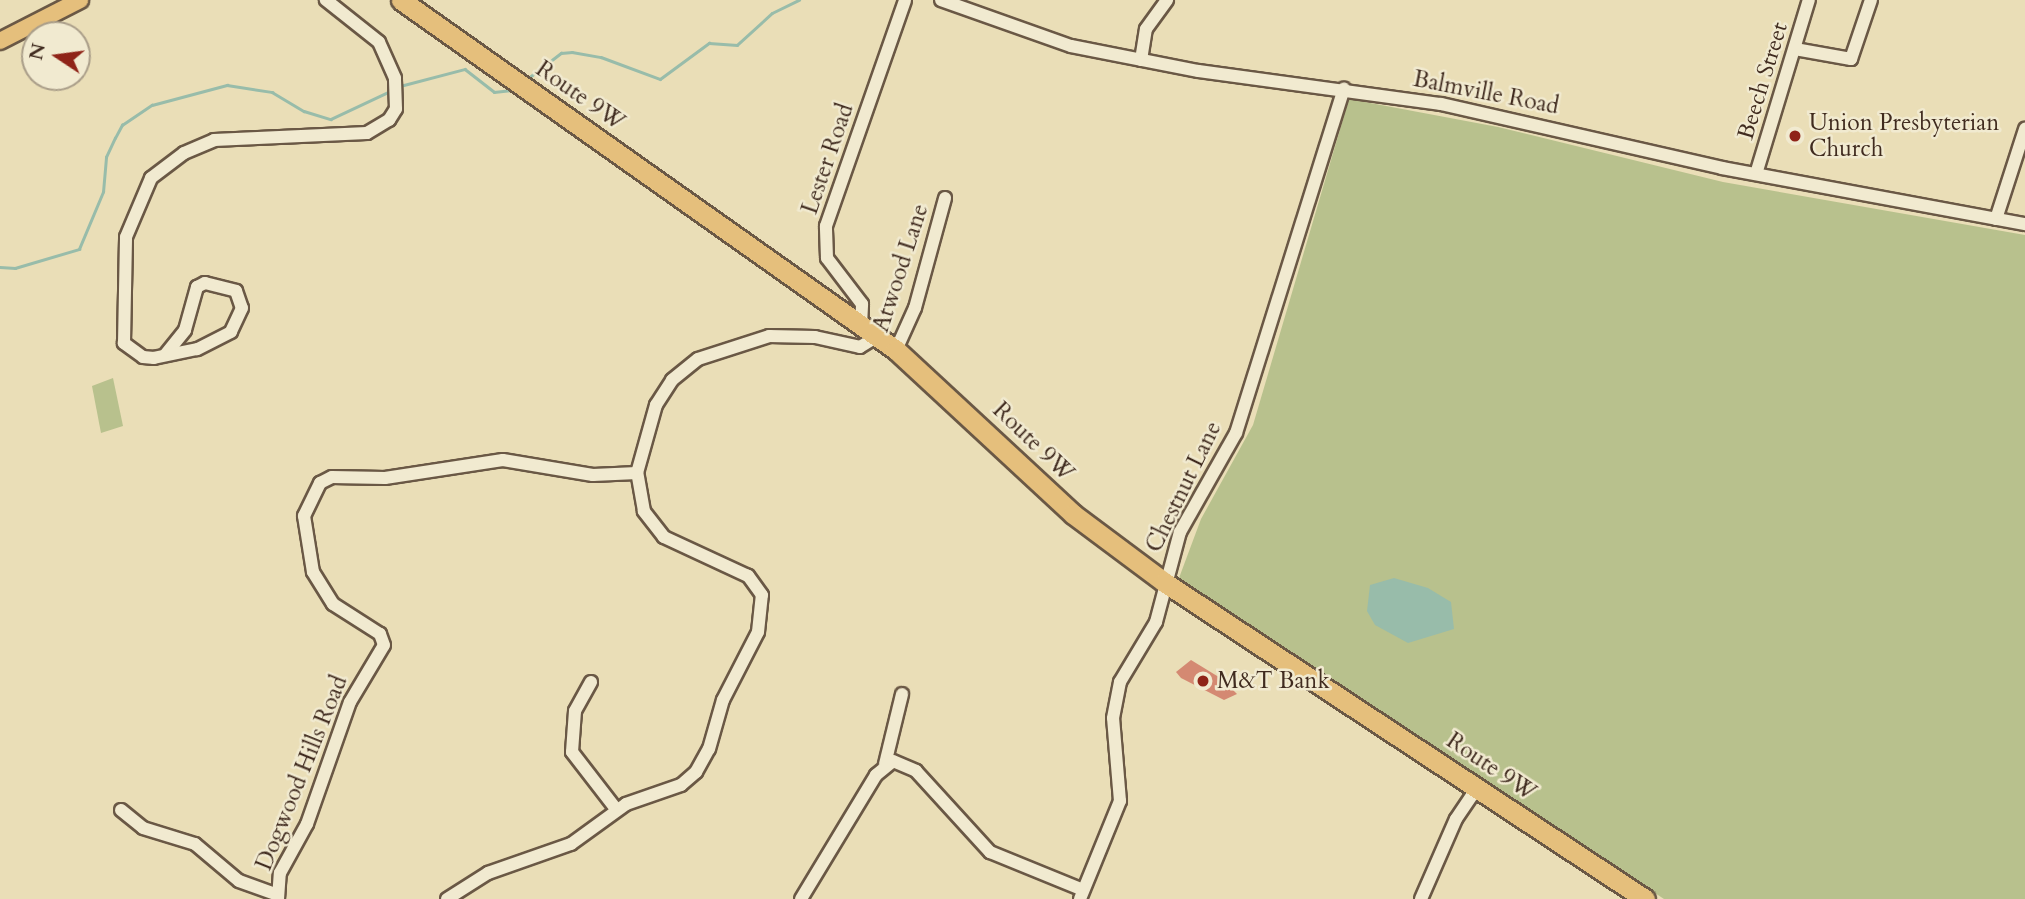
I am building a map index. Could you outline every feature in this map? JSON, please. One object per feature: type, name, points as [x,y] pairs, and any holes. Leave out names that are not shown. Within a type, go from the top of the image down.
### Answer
[{"type":"highway","name":"Route 9W","points":[[401,0],[895,350],[1073,514],[1164,582],[1639,897]]},
{"type":"main road","points":[[0,41],[80,0]]},
{"type":"street","points":[[164,355],[185,330],[197,287],[217,285],[241,296],[231,332],[197,349],[164,355],[143,357],[124,342],[121,332],[126,237],[151,178],[184,153],[214,140],[266,133],[367,133],[389,120],[396,109],[395,78],[379,42],[326,0]]},
{"type":"street","name":"Lester Road","points":[[869,331],[862,304],[827,258],[826,226],[905,0]]},
{"type":"street","name":"Balmville Road","points":[[941,0],[1024,34],[1140,60],[1344,89],[1509,117],[1756,174],[2025,224]]},
{"type":"street","points":[[1140,60],[1146,29],[1167,0]]},
{"type":"street","name":"Beech Street","points":[[1756,174],[1809,0]]},
{"type":"street","points":[[1795,49],[1851,60],[1871,0]]},
{"type":"street","name":"Chestnut Lane","points":[[1081,895],[1120,801],[1114,701],[1156,622],[1164,582],[1181,532],[1236,433],[1344,89]]},
{"type":"street","points":[[1996,219],[2025,129]]},
{"type":"street","name":"Atwood Lane","points":[[895,350],[915,308],[945,198]]},
{"type":"street","points":[[447,899],[488,873],[571,844],[616,809],[681,785],[701,766],[726,693],[758,632],[763,606],[758,584],[748,576],[691,553],[652,525],[637,473],[656,405],[672,380],[698,359],[769,336],[815,337],[860,347],[869,331]]},
{"type":"street","name":"Dogwood Hills Road","points":[[278,897],[281,873],[307,824],[355,690],[384,645],[380,634],[333,604],[318,583],[305,533],[312,491],[332,477],[385,478],[476,461],[541,463],[593,475],[637,473]]},
{"type":"street","points":[[592,682],[575,711],[572,752],[616,809]]},
{"type":"street","points":[[801,899],[885,764],[902,694]]},
{"type":"street","points":[[885,764],[893,761],[916,771],[990,852],[1081,895]]},
{"type":"street","points":[[1421,899],[1455,820],[1478,788]]},
{"type":"street","points":[[121,810],[143,828],[195,844],[239,881],[278,897]]},
{"type":"green space","points":[[1349,99],[1498,127],[1723,182],[2025,235],[2025,899],[1664,899],[1179,578],[1201,519],[1253,425]]},
{"type":"green space","points":[[113,378],[123,426],[101,433],[92,386]]},
{"type":"shaded area","points":[[1394,578],[1428,588],[1451,602],[1454,629],[1408,643],[1375,625],[1367,611],[1370,585]]},
{"type":"building","name":"M&T Bank","points":[[1191,660],[1222,679],[1237,694],[1224,700],[1181,678],[1176,672]]},
{"type":"waterway","points":[[527,79],[561,53],[572,52],[601,57],[660,79],[709,43],[737,45],[772,13],[799,0]]},
{"type":"waterway","points":[[400,86],[465,69],[494,92],[512,90]]},
{"type":"waterway","points":[[0,267],[15,268],[79,249],[103,192],[106,157],[115,138],[122,125],[152,105],[227,85],[272,92],[304,111],[331,119],[388,92]]},
{"type":"place","name":"Union Presbyterian Church","points":[[1795,136]]},
{"type":"place","name":"M&T Bank","points":[[1203,681]]}]
